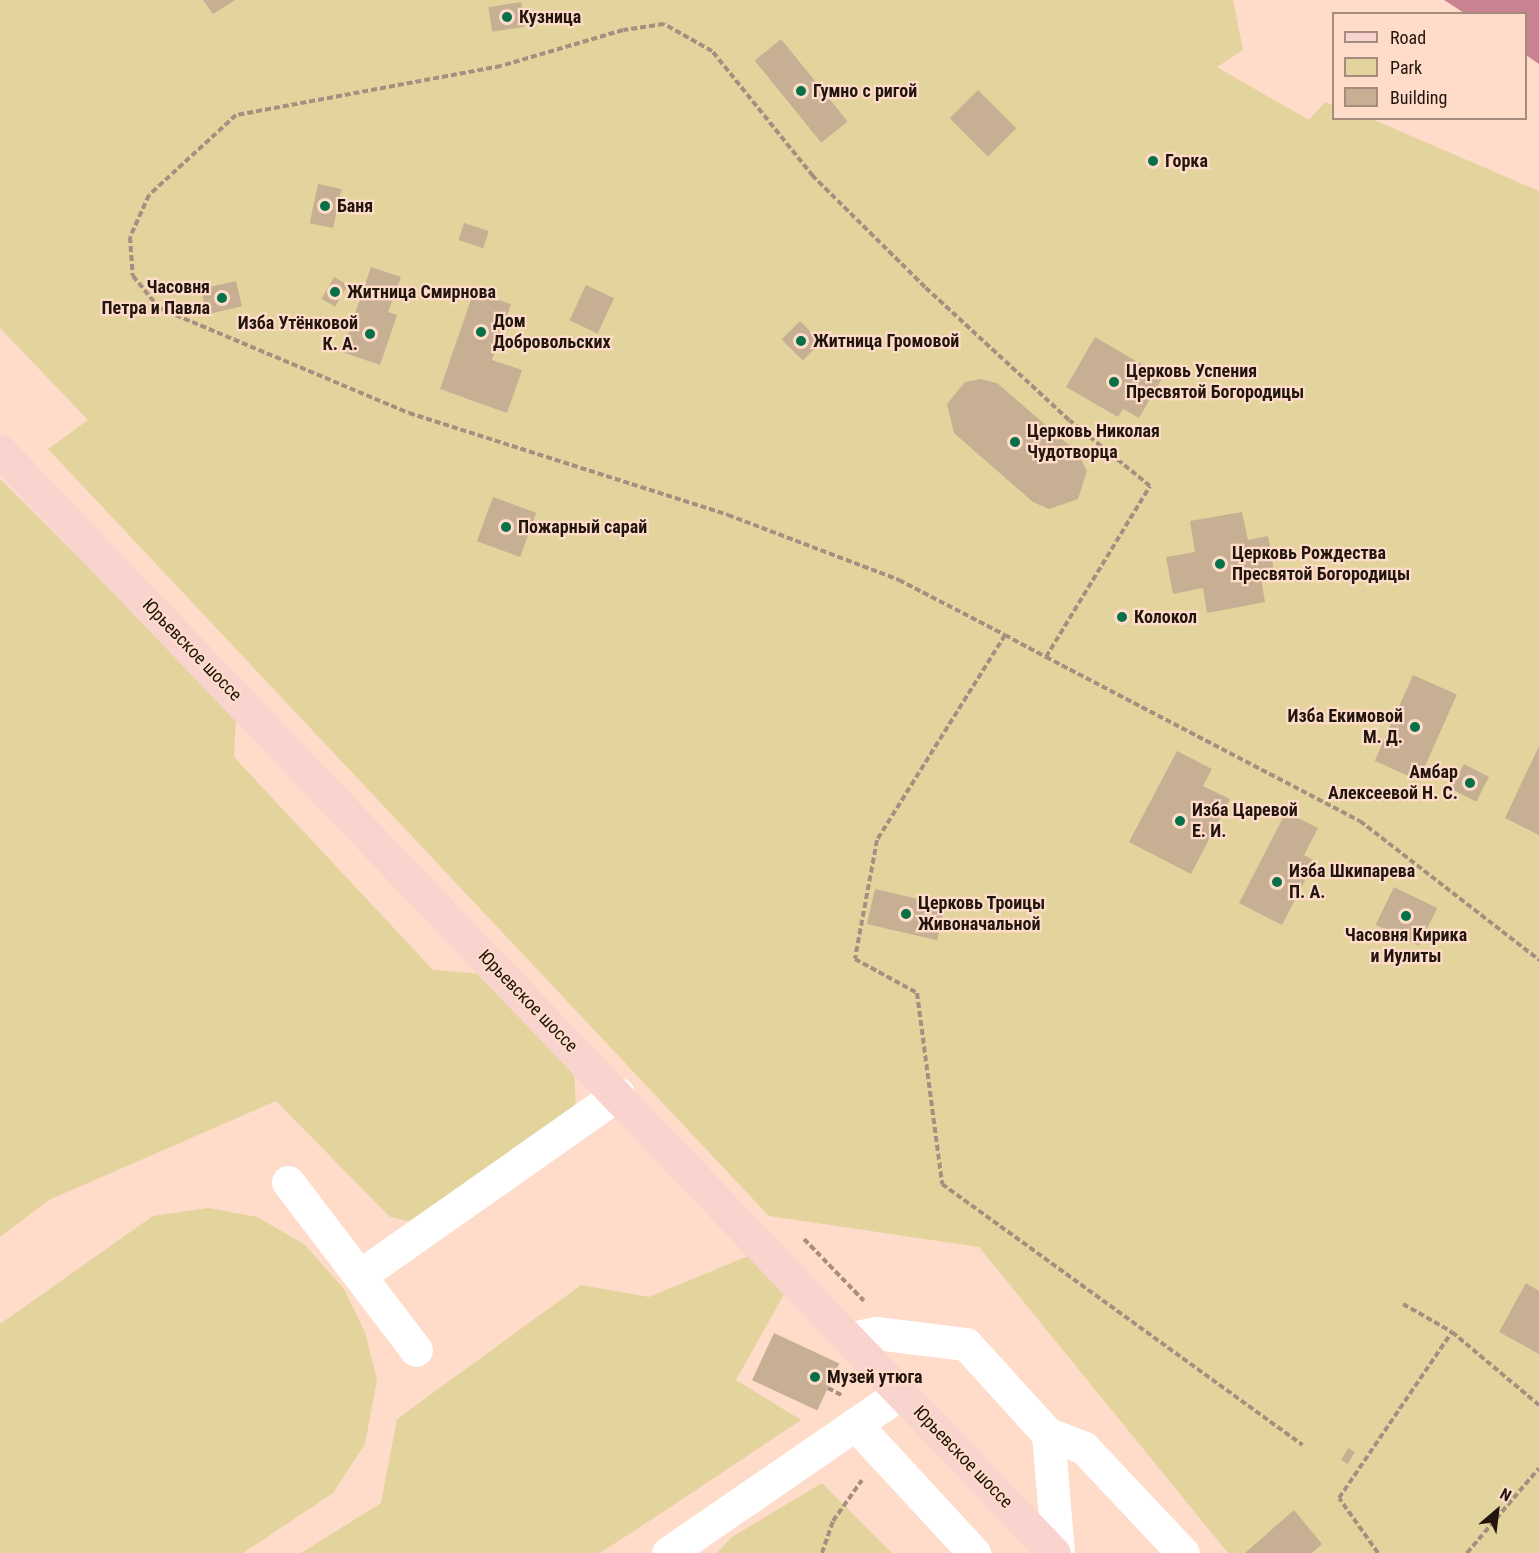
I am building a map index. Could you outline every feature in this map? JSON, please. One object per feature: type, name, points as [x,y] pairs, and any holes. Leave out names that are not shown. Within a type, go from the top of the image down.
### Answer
[{"type":"main road","name":"Юрьевское шоссе","points":[[0,451],[1056,1553]]},
{"type":"lane","points":[[362,1274],[618,1094]]},
{"type":"lane","points":[[288,1182],[362,1274],[416,1350]]},
{"type":"lane","points":[[851,1338],[876,1333],[966,1344],[1048,1434],[1084,1448],[1183,1553]]},
{"type":"lane","points":[[672,1552],[901,1393]]},
{"type":"lane","points":[[855,1424],[974,1553]]},
{"type":"lane","points":[[1048,1434],[1056,1553]]},
{"type":"path","points":[[1046,657],[1150,486],[1069,420],[909,272],[813,176],[712,51],[664,24],[623,30],[501,66],[236,115],[149,195],[130,237],[133,276],[159,308],[409,414],[728,515],[899,580],[1046,657],[1360,820],[1539,960]]},
{"type":"path","points":[[1005,635],[877,840],[855,959],[917,993],[942,1184],[1303,1445]]},
{"type":"path","points":[[1403,1304],[1452,1332],[1539,1405]]},
{"type":"path","points":[[1378,1553],[1339,1498],[1452,1332]]},
{"type":"path","points":[[822,1553],[833,1521],[881,1452]]},
{"type":"path","points":[[1467,1553],[1539,1468]]},
{"type":"green space","points":[[0,0],[1233,0],[1243,50],[1217,67],[1309,120],[1325,102],[1332,105],[1332,120],[1374,120],[1539,191],[1539,1553],[1228,1553],[979,1247],[769,1216],[48,449],[88,420],[0,328]]},
{"type":"green space","points":[[0,479],[236,715],[234,757],[433,970],[483,974],[574,1069],[576,1109],[413,1222],[390,1217],[276,1101],[49,1200],[0,1237]]},
{"type":"green space","points":[[208,1208],[257,1217],[304,1244],[344,1289],[365,1332],[377,1380],[365,1444],[333,1493],[243,1553],[0,1553],[0,1324],[153,1216]]},
{"type":"green space","points":[[753,1254],[788,1287],[736,1380],[801,1420],[660,1514],[600,1553],[301,1553],[381,1503],[397,1419],[581,1285],[649,1297]]},
{"type":"green space","points":[[822,1483],[892,1553],[717,1553],[732,1537]]},
{"type":"shaded area","points":[[1444,0],[1539,0],[1539,64],[1527,56],[1527,12],[1462,12]]},
{"type":"building","points":[[203,0],[235,0],[213,14]]},
{"type":"building","name":"Кузница","points":[[521,2],[525,27],[492,32],[488,7]]},
{"type":"building","name":"Гумно с ригой","points":[[781,39],[848,121],[821,143],[755,60]]},
{"type":"building","points":[[978,90],[1016,128],[988,156],[950,118]]},
{"type":"building","name":"Баня","points":[[318,184],[341,189],[333,228],[310,223]]},
{"type":"building","points":[[464,223],[489,231],[483,248],[458,240]]},
{"type":"building","name":"Изба Утёнковой К. А.","points":[[371,267],[401,277],[388,312],[397,315],[380,365],[342,352]]},
{"type":"building","name":"Житница Смирнова","points":[[334,277],[348,285],[335,307],[322,299]]},
{"type":"building","name":"Часовня Петра и Павла","points":[[236,281],[242,306],[207,314],[201,289]]},
{"type":"building","points":[[586,285],[614,298],[598,333],[570,320]]},
{"type":"building","name":"Дом Добровольских","points":[[474,291],[511,304],[492,360],[522,370],[507,413],[440,389]]},
{"type":"building","name":"Житница Громовой","points":[[800,321],[821,342],[803,361],[782,339]]},
{"type":"building","name":"Церковь Успения Пресвятой Богородицы","points":[[1095,337],[1163,377],[1139,418],[1123,409],[1118,417],[1066,387]]},
{"type":"building","name":"Церковь Николая Чудотворца","points":[[981,379],[997,383],[1077,452],[1087,471],[1078,499],[1049,509],[1033,502],[954,433],[947,404],[965,382]]},
{"type":"building","name":"Пожарный сарай","points":[[493,497],[536,513],[520,557],[477,541]]},
{"type":"building","name":"Церковь Рождества Пресвятой Богородицы","points":[[1242,512],[1248,540],[1268,536],[1274,571],[1260,573],[1265,602],[1207,613],[1203,588],[1173,594],[1166,557],[1195,552],[1190,521]]},
{"type":"building","name":"Изба Екимовой М. Д.","points":[[1413,675],[1457,695],[1419,780],[1375,761]]},
{"type":"building","points":[[1539,746],[1539,835],[1505,818]]},
{"type":"building","name":"Изба Царевой Е. И.","points":[[1177,751],[1212,769],[1203,786],[1230,799],[1191,874],[1129,842]]},
{"type":"building","name":"Амбар Алексеевой Н. С.","points":[[1464,764],[1489,777],[1476,802],[1451,789]]},
{"type":"building","name":"Изба Шкипарева П. А.","points":[[1286,812],[1318,828],[1304,855],[1315,861],[1282,925],[1239,903]]},
{"type":"building","name":"Часовня Кирика и Иулиты","points":[[1394,887],[1437,908],[1419,946],[1376,925]]},
{"type":"building","name":"Церковь Троицы Живоначальной","points":[[875,889],[945,905],[937,940],[867,924]]},
{"type":"building","points":[[1526,1283],[1539,1291],[1539,1354],[1499,1332]]},
{"type":"building","points":[[774,1333],[839,1363],[817,1411],[752,1380]]},
{"type":"building","points":[[1348,1448],[1355,1452],[1348,1464],[1341,1460]]},
{"type":"building","points":[[1294,1510],[1322,1544],[1312,1553],[1245,1553]]},
{"type":"place","name":"Кузница","points":[[507,17]]},
{"type":"place","name":"Гумно с ригой","points":[[801,91]]},
{"type":"place","name":"Горка","points":[[1153,161]]},
{"type":"place","name":"Баня","points":[[325,206]]},
{"type":"place","name":"Житница Смирнова","points":[[335,292]]},
{"type":"place","name":"Часовня Петра и Павла","points":[[222,298]]},
{"type":"place","name":"Дом Добровольских","points":[[481,332]]},
{"type":"place","name":"Изба Утёнковой К. А.","points":[[370,334]]},
{"type":"place","name":"Житница Громовой","points":[[801,341]]},
{"type":"place","name":"Церковь Успения Пресвятой Богородицы","points":[[1114,382]]},
{"type":"place","name":"Церковь Николая Чудотворца","points":[[1015,442]]},
{"type":"place","name":"Пожарный сарай","points":[[506,527]]},
{"type":"place","name":"Церковь Рождества Пресвятой Богородицы","points":[[1220,564]]},
{"type":"place","name":"Колокол","points":[[1122,617]]},
{"type":"place","name":"Изба Екимовой М. Д.","points":[[1415,727]]},
{"type":"place","name":"Амбар Алексеевой Н. С.","points":[[1470,783]]},
{"type":"place","name":"Изба Царевой Е. И.","points":[[1180,821]]},
{"type":"place","name":"Изба Шкипарева П. А.","points":[[1277,882]]},
{"type":"place","name":"Церковь Троицы Живоначальной","points":[[906,914]]},
{"type":"place","name":"Часовня Кирика и Иулиты","points":[[1406,916]]},
{"type":"place","name":"Музей утюга","points":[[815,1377]]}]
